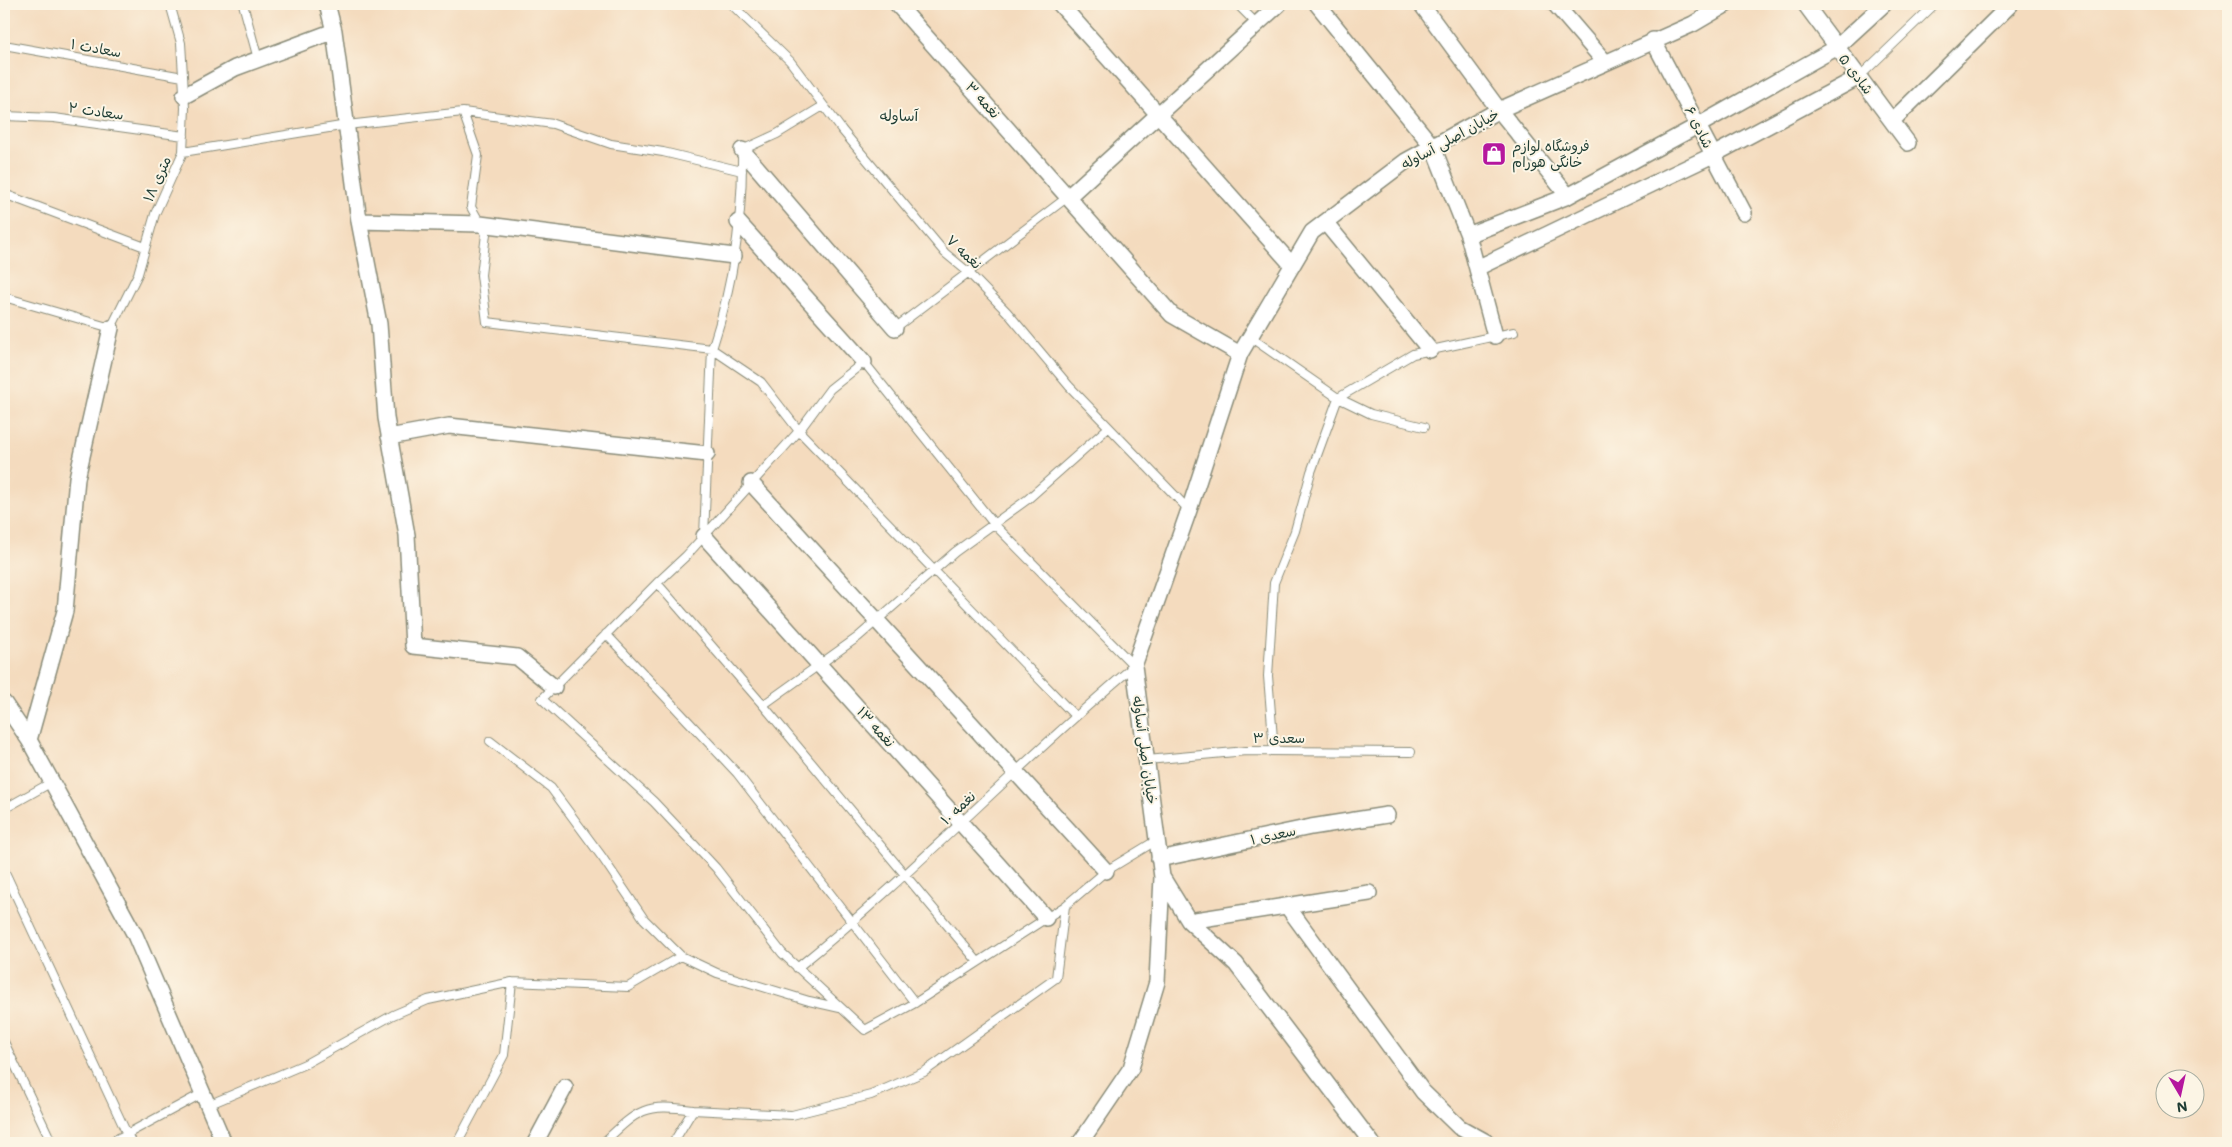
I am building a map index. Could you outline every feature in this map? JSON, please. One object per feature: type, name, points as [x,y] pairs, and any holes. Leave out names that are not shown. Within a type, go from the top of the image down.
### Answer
[{"type":"street","points":[[327,4],[334,31],[359,222],[379,324],[389,437],[407,536],[413,646],[517,657],[554,687]]},
{"type":"street","name":"نغمه ۳","points":[[897,4],[1069,196]]},
{"type":"street","points":[[1060,4],[1292,265]]},
{"type":"street","points":[[1240,354],[1172,315],[1069,196],[1279,4]]},
{"type":"street","points":[[1317,4],[1433,147],[1468,235],[1495,336]]},
{"type":"street","points":[[1421,4],[1499,110],[1568,196]]},
{"type":"street","points":[[1555,4],[1605,62]]},
{"type":"street","name":"خیابان اصلی آساوله","points":[[1080,1143],[1131,1068],[1157,982],[1162,877],[1134,666],[1189,510],[1240,354],[1312,232],[1406,161],[1499,110],[1653,40],[1693,24],[1727,4]]},
{"type":"street","name":"شادی ۵","points":[[1805,4],[1908,143]]},
{"type":"street","points":[[1468,235],[1568,196],[1699,125],[1836,48],[1884,4]]},
{"type":"street","points":[[1892,120],[2011,4]]},
{"type":"street","points":[[184,96],[235,68],[334,31]]},
{"type":"street","name":"شادی ۶","points":[[1653,40],[1744,214]]},
{"type":"street","points":[[1477,268],[1713,155],[1859,77]]},
{"type":"street","points":[[742,150],[895,328]]},
{"type":"street","points":[[359,222],[480,224],[734,256]]},
{"type":"street","points":[[738,222],[864,362]]},
{"type":"street","points":[[1325,222],[1430,350]]},
{"type":"street","points":[[29,740],[65,611],[77,478],[111,328]]},
{"type":"street","points":[[389,437],[449,426],[707,454]]},
{"type":"street","points":[[751,483],[1106,870]]},
{"type":"street","name":"نغمه ۱۳","points":[[704,536],[1046,918]]},
{"type":"street","points":[[4,703],[29,740],[135,935],[224,1143]]},
{"type":"street","name":"سعدی ۱","points":[[1159,859],[1312,827],[1387,815]]},
{"type":"street","points":[[1162,877],[1189,921],[1236,964],[1372,1143]]},
{"type":"street","points":[[1189,921],[1369,893]]},
{"type":"street","points":[[1287,906],[1423,1092],[1459,1127],[1488,1143]]},
{"type":"street","points":[[536,1143],[565,1087]]},
{"type":"lane","name":"۱۸ متری","points":[[111,328],[138,274],[155,214],[183,152],[184,96],[181,43],[170,4]]},
{"type":"lane","points":[[242,4],[258,59]]},
{"type":"lane","points":[[1237,4],[1257,24]]},
{"type":"lane","points":[[1859,77],[1935,4]]},
{"type":"lane","name":"نغمه ۷","points":[[736,6],[790,61],[823,106],[945,253],[968,272],[1007,312],[1068,386],[1189,510]]},
{"type":"lane","name":"سعادت ۱","points":[[4,45],[183,77]]},
{"type":"lane","points":[[704,536],[712,349],[723,316],[734,256],[742,171],[742,150],[777,134],[823,106]]},
{"type":"lane","points":[[463,112],[478,155],[471,207],[486,234],[482,275],[487,322],[712,349],[761,382],[799,431],[1075,716]]},
{"type":"lane","points":[[183,152],[347,125],[463,112],[553,124],[611,144],[663,152],[742,171]]},
{"type":"lane","name":"سعادت ۲","points":[[4,116],[54,118],[184,136]]},
{"type":"lane","points":[[4,194],[146,247]]},
{"type":"lane","points":[[895,328],[1069,196]]},
{"type":"lane","points":[[4,298],[111,328]]},
{"type":"lane","points":[[1274,751],[1268,676],[1274,583],[1296,531],[1311,472],[1338,398],[1413,354],[1514,332]]},
{"type":"lane","points":[[1250,337],[1338,398],[1371,414],[1424,427]]},
{"type":"lane","points":[[1134,666],[994,524],[864,362],[830,388],[799,431],[686,556],[656,582],[542,699],[654,802],[716,868],[782,953],[865,1030],[914,1003],[1066,906],[1106,870],[1157,840]]},
{"type":"lane","points":[[763,705],[877,621],[955,552],[1028,499],[1108,428]]},
{"type":"lane","points":[[656,582],[763,705],[904,876],[978,962]]},
{"type":"lane","points":[[606,634],[737,773],[914,1003]]},
{"type":"lane","name":"نغمه ۱۰","points":[[797,968],[852,924],[1075,716],[1134,666]]},
{"type":"lane","points":[[490,741],[551,788],[602,857],[644,919],[681,956],[717,973],[809,1001],[840,1008]]},
{"type":"lane","name":"سعدی ۳","points":[[1147,760],[1246,751],[1411,752]]},
{"type":"lane","points":[[4,809],[52,782]]},
{"type":"lane","points":[[4,870],[132,1143]]},
{"type":"lane","points":[[603,1143],[638,1112],[663,1106],[693,1110],[792,1115],[871,1095],[924,1072],[1056,978],[1066,906]]},
{"type":"lane","points":[[108,1143],[206,1099],[305,1064],[353,1040],[394,1015],[428,1000],[512,982],[628,987],[681,956]]},
{"type":"lane","points":[[457,1143],[504,1055],[512,982]]},
{"type":"lane","points":[[4,1042],[52,1143]]},
{"type":"lane","points":[[673,1143],[693,1110]]},
{"type":"place","name":"فروشگاه لوازم خانگی هورام","points":[[1494,154]]},
{"type":"district","name":"آساوله","points":[[899,116]]}]
